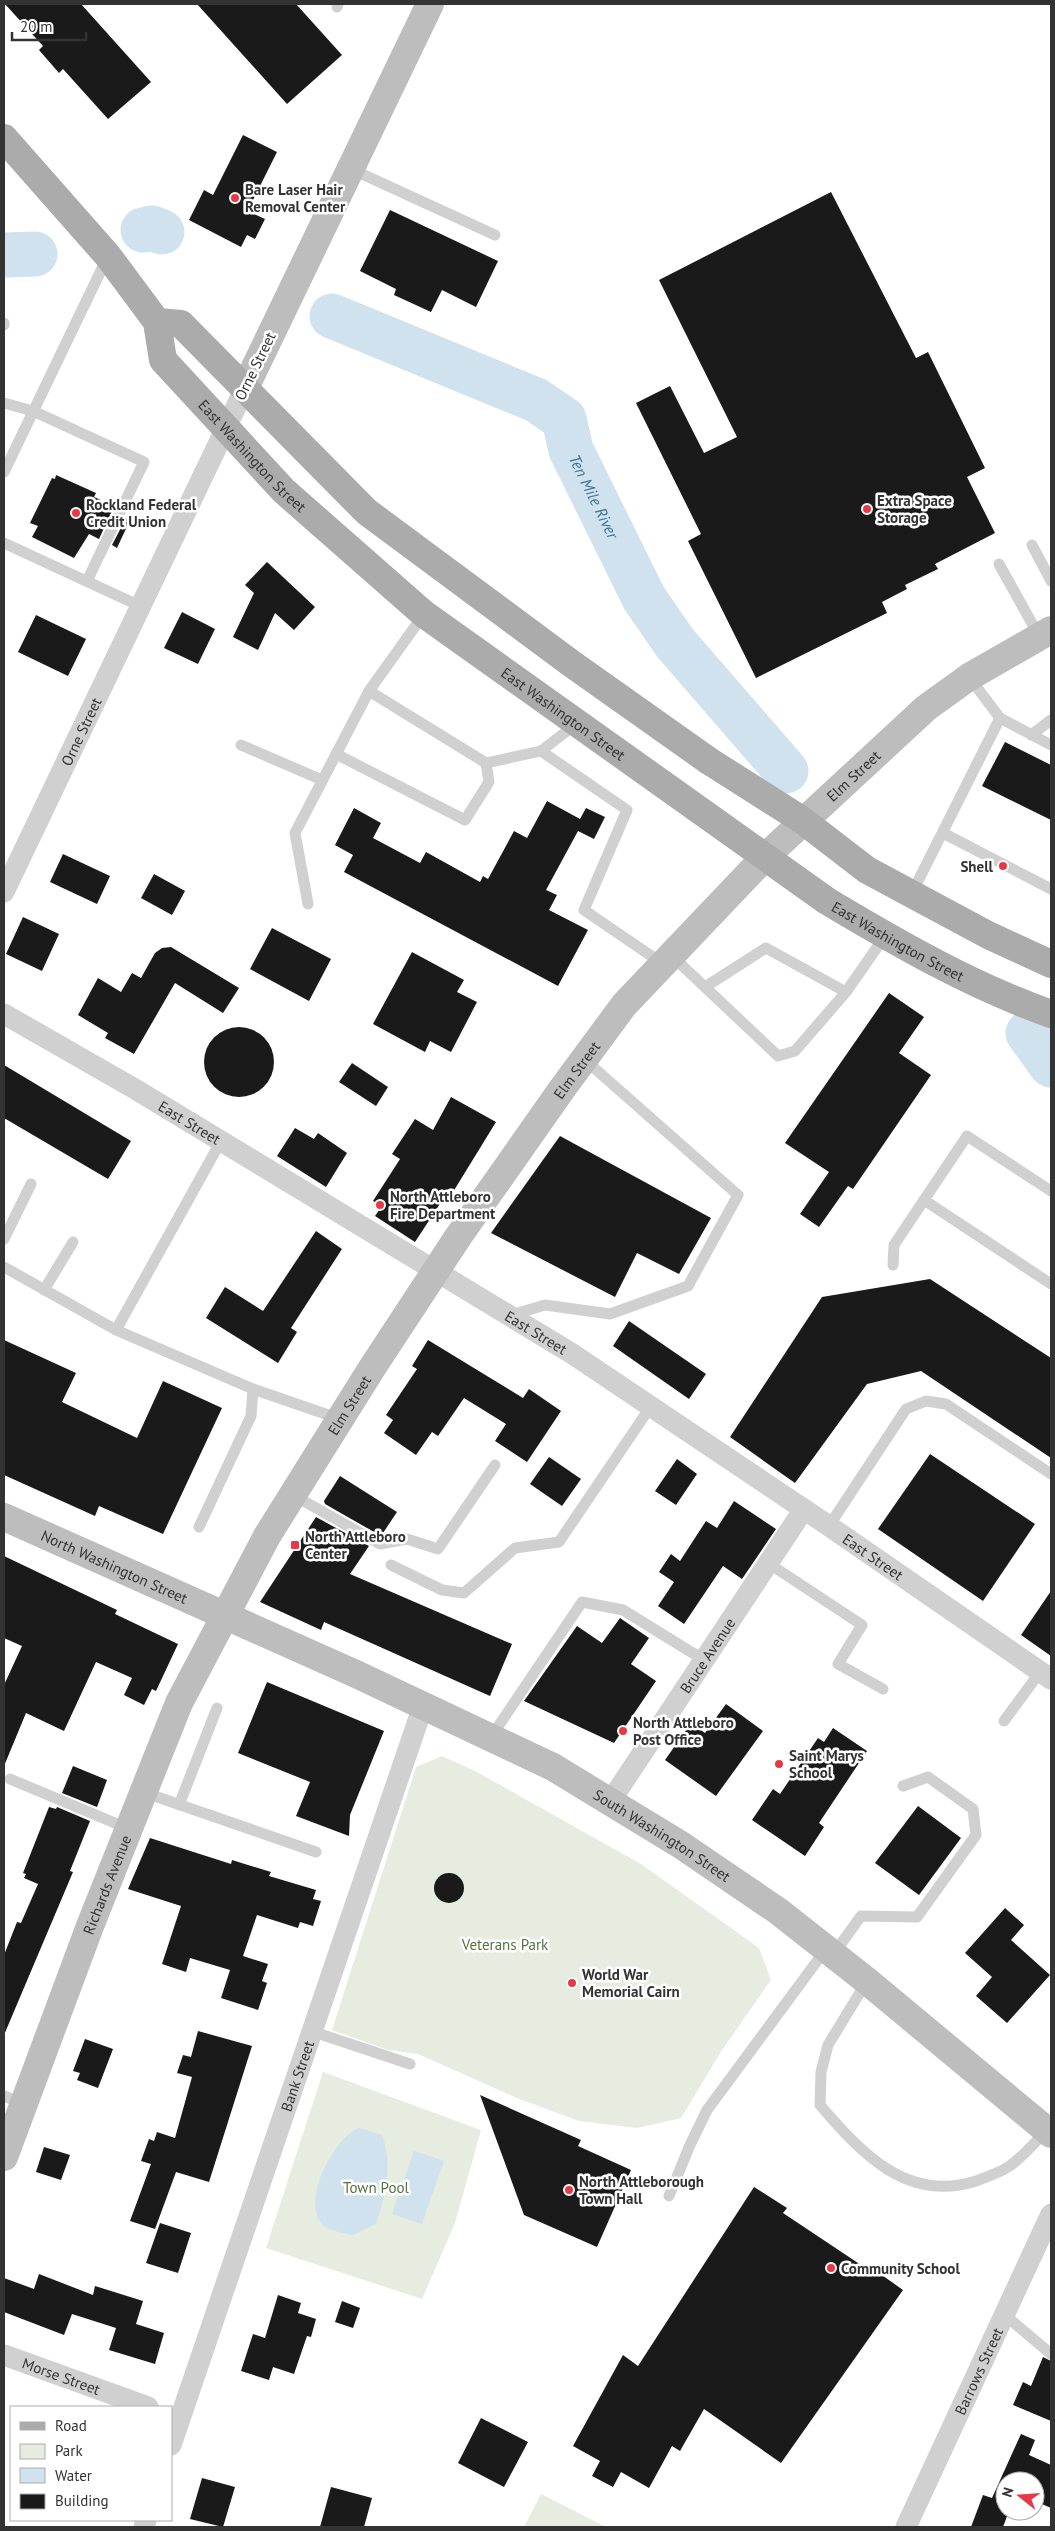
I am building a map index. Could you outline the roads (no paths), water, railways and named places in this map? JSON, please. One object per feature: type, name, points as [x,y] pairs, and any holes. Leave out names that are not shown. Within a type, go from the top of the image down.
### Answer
[{"type":"main road","name":"Orne Street","points":[[245,388],[430,4]]},
{"type":"main road","name":"East Washington Street","points":[[4,138],[108,256],[157,322],[163,360],[284,491],[424,614],[764,858],[827,901],[885,936],[964,978],[1051,1014]]},
{"type":"main road","points":[[157,322],[181,324],[367,512],[596,681],[709,761],[802,820],[867,870],[911,896],[988,935],[1050,961]]},
{"type":"main road","name":"Elm Street","points":[[224,1617],[267,1536],[436,1271],[624,1005],[802,820],[926,708],[969,677],[1045,633]]},
{"type":"main road","name":"North Washington Street","points":[[4,1517],[224,1617]]},
{"type":"main road","name":"South Washington Street","points":[[224,1617],[423,1706],[553,1767],[681,1845],[770,1905],[1050,2129]]},
{"type":"main road","name":"Richards Avenue","points":[[4,2157],[14,2100],[129,1829],[179,1703],[224,1617]]},
{"type":"street","name":"Orne Street","points":[[4,892],[245,388]]},
{"type":"street","name":"East Street","points":[[4,1014],[221,1141],[511,1315],[651,1406],[1046,1675]]},
{"type":"street","name":"Bruce Avenue","points":[[610,1802],[804,1509]]},
{"type":"street","name":"Bank Street","points":[[172,2440],[176,2418],[423,1706]]},
{"type":"street","name":"Barrows Street","points":[[908,2527],[1051,2214]]},
{"type":"street","name":"Morse Street","points":[[4,2355],[145,2406]]},
{"type":"lane","points":[[351,169],[495,234]]},
{"type":"lane","points":[[4,472],[108,256]]},
{"type":"lane","points":[[4,403],[33,411],[144,462],[87,581]]},
{"type":"lane","points":[[4,542],[140,606]]},
{"type":"lane","points":[[1032,545],[1051,581]]},
{"type":"lane","points":[[999,564],[1045,633]]},
{"type":"lane","points":[[308,904],[295,833],[369,691],[424,614]]},
{"type":"lane","points":[[969,677],[1000,718],[1051,746]]},
{"type":"lane","points":[[369,691],[486,763],[541,751],[576,724]]},
{"type":"lane","points":[[911,896],[1000,718]]},
{"type":"lane","points":[[1031,734],[1051,720]]},
{"type":"lane","points":[[241,745],[322,780]]},
{"type":"lane","points":[[541,751],[627,810],[584,910],[667,959],[705,987],[778,1056],[795,1051],[846,992],[885,936]]},
{"type":"lane","points":[[336,754],[465,820],[489,782],[486,763]]},
{"type":"lane","points":[[942,833],[1051,888]]},
{"type":"lane","points":[[705,987],[766,948],[846,992]]},
{"type":"lane","points":[[511,1315],[545,1305],[610,1314],[688,1286],[738,1195],[584,1059]]},
{"type":"lane","points":[[893,1265],[894,1245],[967,1136],[1051,1191]]},
{"type":"lane","points":[[116,1330],[221,1141]]},
{"type":"lane","points":[[4,1239],[31,1184]]},
{"type":"lane","points":[[924,1200],[1051,1284]]},
{"type":"lane","points":[[44,1290],[73,1242]]},
{"type":"lane","points":[[4,1267],[116,1330],[252,1388],[340,1419]]},
{"type":"lane","points":[[199,1527],[251,1416],[252,1388]]},
{"type":"lane","points":[[829,1526],[906,1409],[926,1401],[946,1404],[1051,1474]]},
{"type":"lane","points":[[391,1565],[442,1590],[464,1593],[515,1548],[559,1542],[651,1406]]},
{"type":"lane","points":[[293,1495],[380,1544],[407,1539],[438,1549],[495,1465]]},
{"type":"lane","points":[[768,1563],[862,1625],[838,1664],[883,1689]]},
{"type":"lane","points":[[490,1738],[582,1602],[623,1610],[704,1660]]},
{"type":"lane","points":[[1004,1721],[1046,1675]]},
{"type":"lane","points":[[179,1804],[217,1708]]},
{"type":"lane","points":[[669,2196],[707,2110],[830,1952],[861,1916],[917,1917],[976,1835],[974,1809],[928,1777],[903,1786]]},
{"type":"lane","points":[[10,1779],[129,1829]]},
{"type":"lane","points":[[143,1792],[316,1852]]},
{"type":"lane","points":[[867,1981],[828,2045],[820,2072],[820,2105],[850,2141],[902,2179],[926,2186],[958,2186],[1007,2168],[1050,2129]]},
{"type":"lane","points":[[310,2031],[410,2064]]},
{"type":"lane","points":[[1006,2316],[1051,2354]]},
{"type":"water","points":[[359,2128],[382,2135],[388,2169],[383,2202],[376,2224],[353,2235],[334,2231],[324,2226],[317,2216],[315,2202],[317,2187],[330,2157],[349,2134]]},
{"type":"water","points":[[414,2151],[444,2161],[422,2224],[392,2214]]},
{"type":"waterway","name":"Ten Mile River","points":[[143,230],[152,228],[162,232]]},
{"type":"waterway","name":"Ten Mile River","points":[[4,255],[35,254]]},
{"type":"waterway","name":"Ten Mile River","points":[[332,316],[536,400],[564,419],[571,450],[644,598],[675,643],[786,771]]},
{"type":"waterway","name":"Ten Mile River","points":[[1028,1033],[1051,1065]]},
{"type":"place","name":"Bare Laser Hair Removal Center","points":[[235,198]]},
{"type":"place","name":"Extra Space Storage","points":[[867,509]]},
{"type":"place","name":"Rockland Federal Credit Union","points":[[76,513]]},
{"type":"place","name":"Shell","points":[[1003,866]]},
{"type":"place","name":"North Attleboro Fire Department","points":[[380,1205]]},
{"type":"place","name":"North Attleboro Center","points":[[295,1545]]},
{"type":"place","name":"North Attleboro Post Office","points":[[623,1731]]},
{"type":"place","name":"Saint Marys School","points":[[779,1764]]},
{"type":"place","name":"World War Memorial Cairn","points":[[572,1983]]},
{"type":"place","name":"North Attleborough Town Hall","points":[[569,2190]]},
{"type":"place","name":"Community School","points":[[831,2268]]},
{"type":"park label","name":"Veterans Park","points":[[505,1944]]},
{"type":"park label","name":"Town Pool","points":[[376,2187]]}]
